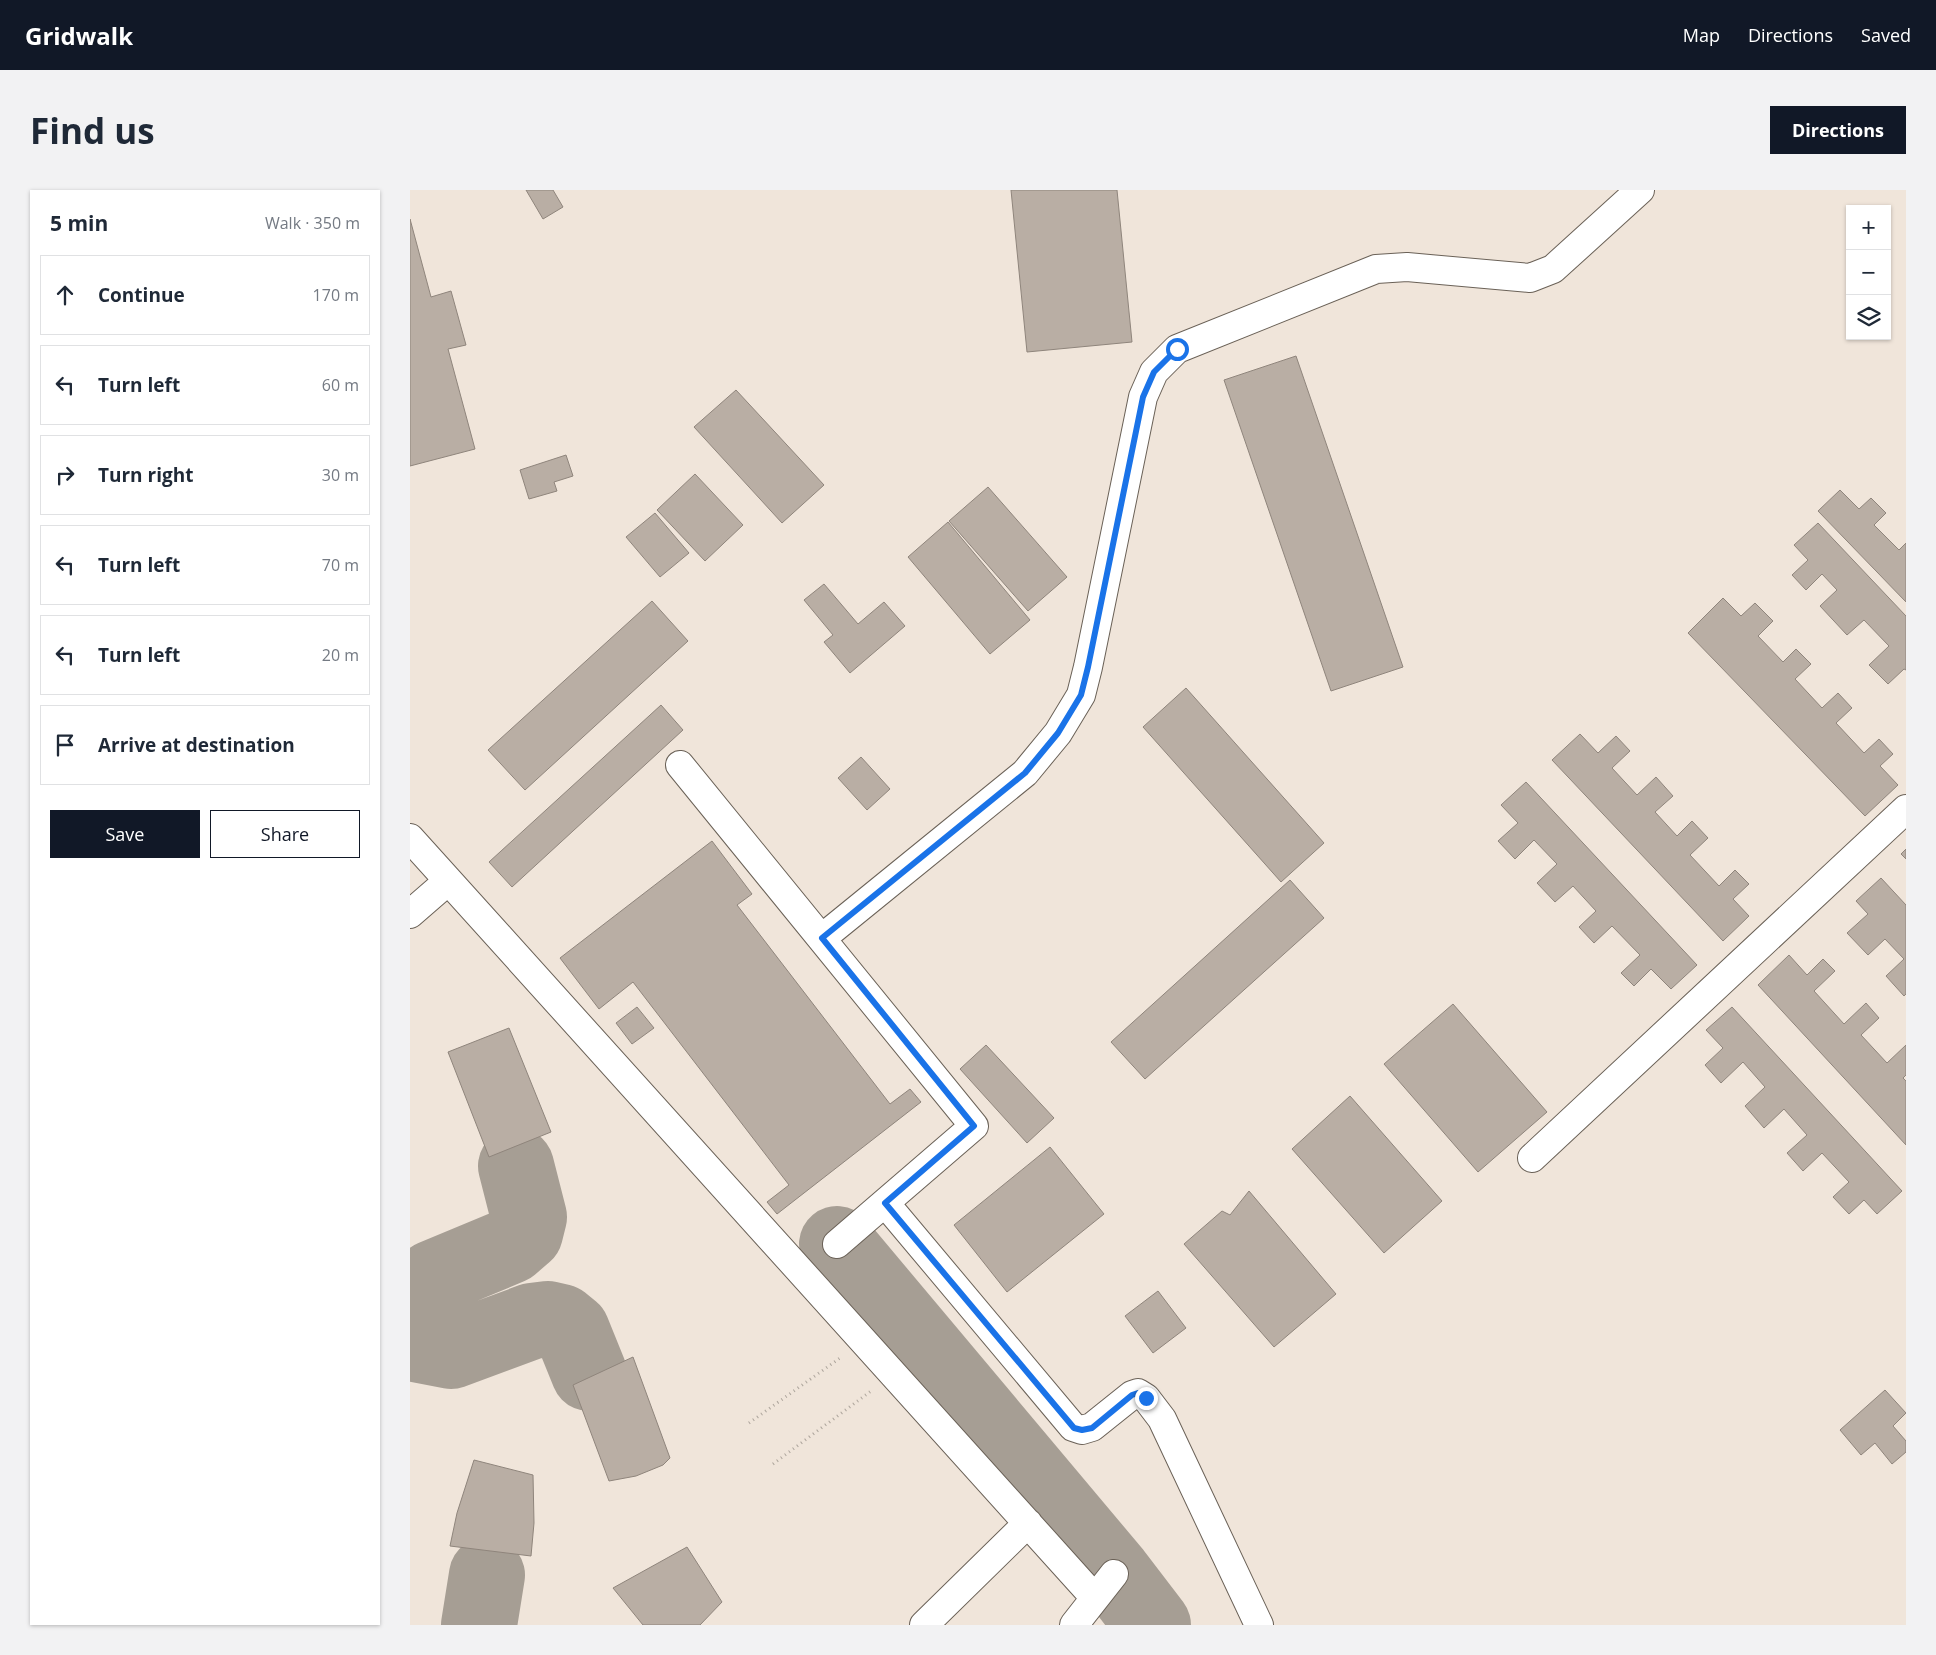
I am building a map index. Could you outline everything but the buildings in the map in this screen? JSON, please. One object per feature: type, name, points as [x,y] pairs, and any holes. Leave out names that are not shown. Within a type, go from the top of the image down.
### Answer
[{"type":"street","points":[[822,938],[1025,773],[1058,733],[1081,695],[1143,397],[1154,372],[1177,349],[1376,269],[1407,267],[1530,278],[1553,270],[1640,190]]},
{"type":"street","points":[[680,765],[974,1126],[837,1244]]},
{"type":"street","points":[[1532,1158],[1906,809]]},
{"type":"street","points":[[410,838],[1095,1598]]},
{"type":"street","points":[[410,914],[448,881]]},
{"type":"street","points":[[885,1203],[1074,1428],[1082,1430],[1092,1428],[1132,1395],[1138,1393],[1146,1398],[1162,1418],[1259,1625]]},
{"type":"street","points":[[924,1625],[1028,1523]]},
{"type":"street","points":[[1074,1625],[1114,1574]]},
{"type":"path","points":[[749,1423],[864,1341]]},
{"type":"path","points":[[773,1464],[893,1374]]},
{"type":"taxiway","points":[[410,1295],[433,1278],[510,1246],[525,1233],[529,1217],[516,1166]]},
{"type":"taxiway","points":[[837,1244],[1114,1574],[1153,1625]]},
{"type":"taxiway","points":[[410,1343],[451,1351],[532,1321],[548,1319],[561,1322],[572,1331],[589,1373]]},
{"type":"taxiway","points":[[479,1625],[487,1575]]},
{"type":"route","points":[[1146,1398],[1138,1393],[1132,1395],[1092,1428],[1082,1430],[1074,1428],[885,1203],[974,1126],[822,938],[1025,773],[1058,733],[1081,695],[1143,397],[1154,372],[1177,349]]}]
